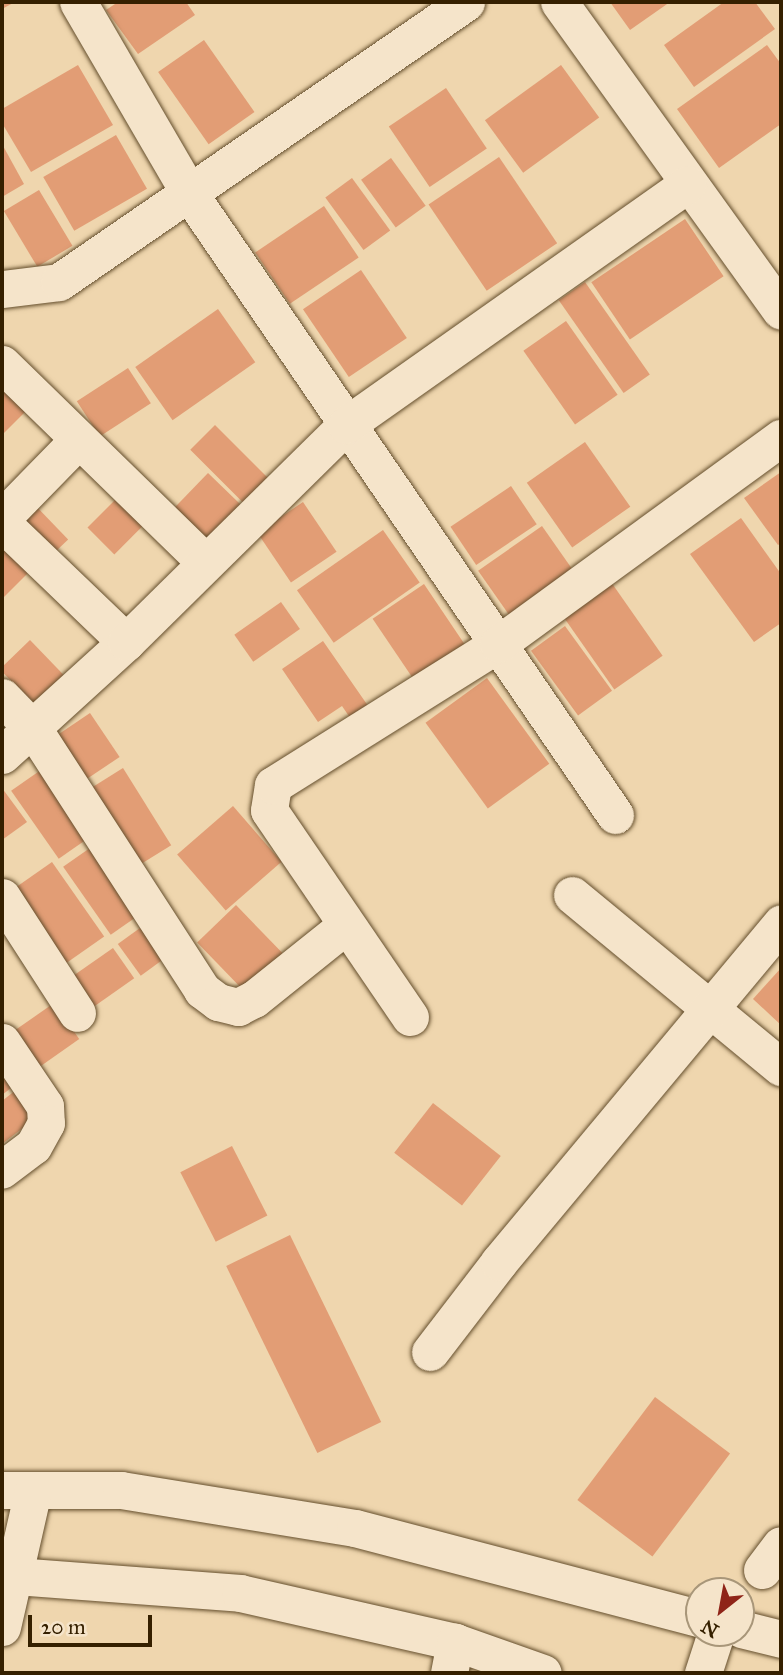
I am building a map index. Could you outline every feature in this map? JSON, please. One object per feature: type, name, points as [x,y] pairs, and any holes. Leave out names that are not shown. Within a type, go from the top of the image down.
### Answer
[{"type":"street","points":[[78,2],[189,193],[615,815]]},
{"type":"street","points":[[9,278],[41,287],[59,282],[466,2]]},
{"type":"street","points":[[559,2],[781,311]]},
{"type":"street","points":[[2,755],[34,730],[126,642],[346,425],[688,184]]},
{"type":"street","points":[[2,364],[205,562]]},
{"type":"street","points":[[410,1017],[345,926],[269,810],[273,785],[498,644],[781,438]]},
{"type":"street","points":[[78,440],[2,521],[126,642]]},
{"type":"street","points":[[2,697],[34,730],[202,990],[218,1002],[238,1007],[254,999],[345,926]]},
{"type":"street","points":[[572,895],[781,1067]]},
{"type":"street","points":[[2,897],[77,1013]]},
{"type":"street","points":[[430,1352],[499,1262],[781,923]]},
{"type":"street","points":[[2,1042],[45,1106],[46,1124],[33,1146],[2,1169]]},
{"type":"street","points":[[2,1627],[17,1491],[121,1490],[355,1528],[685,1614]]},
{"type":"street","points":[[8,1575],[240,1594],[452,1658],[543,1673]]},
{"type":"street","points":[[755,1632],[781,1639]]},
{"type":"street","points":[[703,1673],[711,1647]]},
{"type":"building","points":[[2,2],[15,2],[2,9]]},
{"type":"building","points":[[118,2],[186,2],[195,15],[138,54],[106,10]]},
{"type":"building","points":[[610,2],[670,2],[630,30]]},
{"type":"building","points":[[724,2],[755,2],[775,29],[694,87],[664,45]]},
{"type":"building","points":[[204,40],[254,112],[209,144],[158,72]]},
{"type":"building","points":[[767,45],[781,64],[781,124],[719,168],[677,109]]},
{"type":"building","points":[[78,65],[113,125],[31,172],[2,123],[2,109]]},
{"type":"building","points":[[561,65],[599,118],[523,173],[485,120]]},
{"type":"building","points":[[446,88],[487,149],[430,187],[389,127]]},
{"type":"building","points":[[116,135],[147,189],[74,231],[43,177]]},
{"type":"building","points":[[2,144],[24,184],[2,197]]},
{"type":"building","points":[[499,157],[557,243],[487,291],[429,205]]},
{"type":"building","points":[[391,158],[426,206],[396,227],[361,180]]},
{"type":"building","points":[[352,178],[390,231],[364,250],[325,197]]},
{"type":"building","points":[[39,190],[72,246],[37,267],[4,211]]},
{"type":"building","points":[[324,206],[359,257],[290,304],[255,252]]},
{"type":"building","points":[[685,219],[724,276],[630,339],[591,282]]},
{"type":"building","points":[[361,270],[407,338],[349,377],[303,309]]},
{"type":"building","points":[[585,282],[650,375],[624,393],[559,300]]},
{"type":"building","points":[[218,309],[255,362],[173,420],[135,367]]},
{"type":"building","points":[[566,321],[618,395],[575,425],[523,351]]},
{"type":"building","points":[[128,368],[151,403],[100,436],[77,401]]},
{"type":"building","points":[[2,374],[32,405],[2,435]]},
{"type":"building","points":[[215,425],[268,478],[243,503],[190,450]]},
{"type":"building","points":[[585,442],[630,507],[572,547],[527,483]]},
{"type":"building","points":[[781,472],[781,543],[778,545],[744,498]]},
{"type":"building","points":[[208,473],[241,505],[205,542],[172,510]]},
{"type":"building","points":[[511,486],[537,524],[476,565],[450,527]]},
{"type":"building","points":[[120,495],[147,522],[114,554],[87,528]]},
{"type":"building","points":[[32,502],[68,539],[48,559],[12,521]]},
{"type":"building","points":[[303,502],[337,552],[291,582],[257,533]]},
{"type":"building","points":[[741,518],[781,574],[781,623],[754,642],[690,554]]},
{"type":"building","points":[[542,526],[574,571],[510,616],[478,571]]},
{"type":"building","points":[[383,530],[420,582],[334,643],[297,590]]},
{"type":"building","points":[[2,543],[30,571],[2,599]]},
{"type":"building","points":[[611,582],[663,656],[614,690],[563,616]]},
{"type":"building","points":[[424,584],[466,646],[415,681],[373,619]]},
{"type":"building","points":[[281,602],[300,629],[253,662],[234,635]]},
{"type":"building","points":[[565,626],[612,691],[578,715],[531,651]]},
{"type":"building","points":[[30,640],[66,677],[36,707],[2,671],[2,667]]},
{"type":"building","points":[[323,641],[373,713],[355,725],[342,706],[318,722],[282,669]]},
{"type":"building","points":[[487,678],[549,764],[488,808],[426,723]]},
{"type":"building","points":[[90,713],[120,757],[86,780],[56,736]]},
{"type":"building","points":[[48,765],[96,833],[59,859],[11,791]]},
{"type":"building","points":[[123,768],[171,845],[138,866],[90,789]]},
{"type":"building","points":[[2,788],[27,822],[2,840]]},
{"type":"building","points":[[233,806],[282,862],[226,910],[177,855]]},
{"type":"building","points":[[100,841],[148,909],[111,935],[63,867]]},
{"type":"building","points":[[52,862],[104,937],[60,968],[8,893]]},
{"type":"building","points":[[236,905],[285,956],[246,994],[197,943]]},
{"type":"building","points":[[151,920],[174,952],[141,976],[118,944]]},
{"type":"building","points":[[113,948],[134,978],[86,1012],[65,982]]},
{"type":"building","points":[[781,968],[781,1025],[753,999]]},
{"type":"building","points":[[54,1003],[79,1039],[33,1071],[8,1035]]},
{"type":"building","points":[[2,1047],[25,1077],[2,1095]]},
{"type":"building","points":[[21,1086],[41,1114],[2,1144],[2,1101]]},
{"type":"building","points":[[433,1103],[501,1156],[462,1206],[394,1153]]},
{"type":"building","points":[[232,1146],[267,1215],[216,1242],[180,1172]]},
{"type":"building","points":[[290,1235],[381,1422],[317,1453],[226,1266]]},
{"type":"building","points":[[655,1397],[730,1454],[652,1557],[577,1500]]}]
